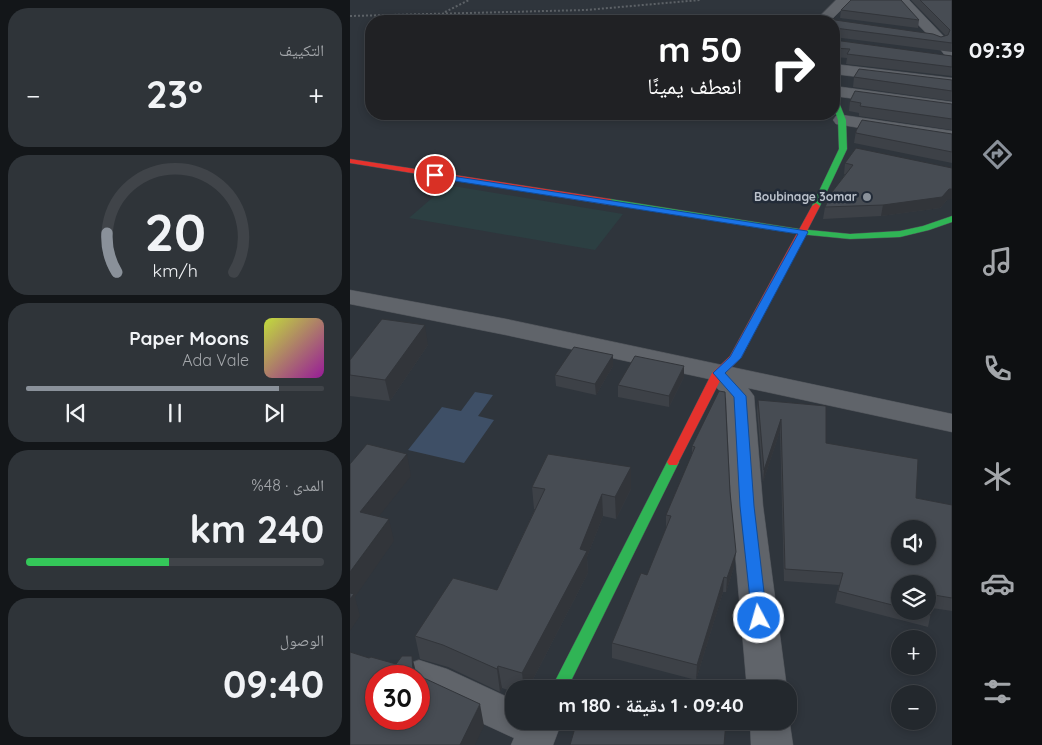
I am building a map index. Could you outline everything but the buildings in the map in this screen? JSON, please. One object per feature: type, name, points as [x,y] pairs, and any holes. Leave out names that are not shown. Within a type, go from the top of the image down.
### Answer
[{"type":"street","points":[[828,15],[844,0]]},
{"type":"street","points":[[900,0],[938,37],[952,55]]},
{"type":"street","points":[[919,34],[938,37]]},
{"type":"street","points":[[932,56],[952,59]]},
{"type":"street","points":[[840,70],[952,83]]},
{"type":"street","points":[[840,92],[952,107]]},
{"type":"street","points":[[564,680],[718,373],[735,358],[803,232],[852,151],[840,115]]},
{"type":"street","points":[[842,120],[952,137]]},
{"type":"street","points":[[350,161],[833,237],[878,238],[910,233],[952,219]]},
{"type":"street","points":[[350,297],[506,327],[952,423]]},
{"type":"street","points":[[718,373],[740,396],[747,506],[766,680]]},
{"type":"street","points":[[430,680],[505,717]]},
{"type":"street","points":[[771,730],[772,745]]},
{"type":"path","points":[[442,13],[469,0]]},
{"type":"path","points":[[381,15],[586,10],[700,0]]},
{"type":"path","points":[[350,16],[365,16]]},
{"type":"shaded area","points":[[447,185],[623,214],[595,250],[409,218]]},
{"type":"water","points":[[475,392],[493,395],[478,416],[494,420],[464,463],[408,450],[442,407],[461,411]]},
{"type":"traffic: fast","points":[[816,206],[843,149],[842,120],[840,115]]},
{"type":"traffic: fast","points":[[610,202],[799,232],[850,237],[900,234],[952,219]]},
{"type":"traffic: fast","points":[[564,680],[673,462]]},
{"type":"traffic: jam","points":[[350,161],[610,202]]},
{"type":"traffic: jam","points":[[673,462],[718,373],[735,358],[816,206]]},
{"type":"place","name":"Boubinage 3omar","points":[[867,197]]},
{"type":"route","points":[[435,175],[803,232],[735,358],[718,373],[740,396],[747,506],[759,618]]}]
